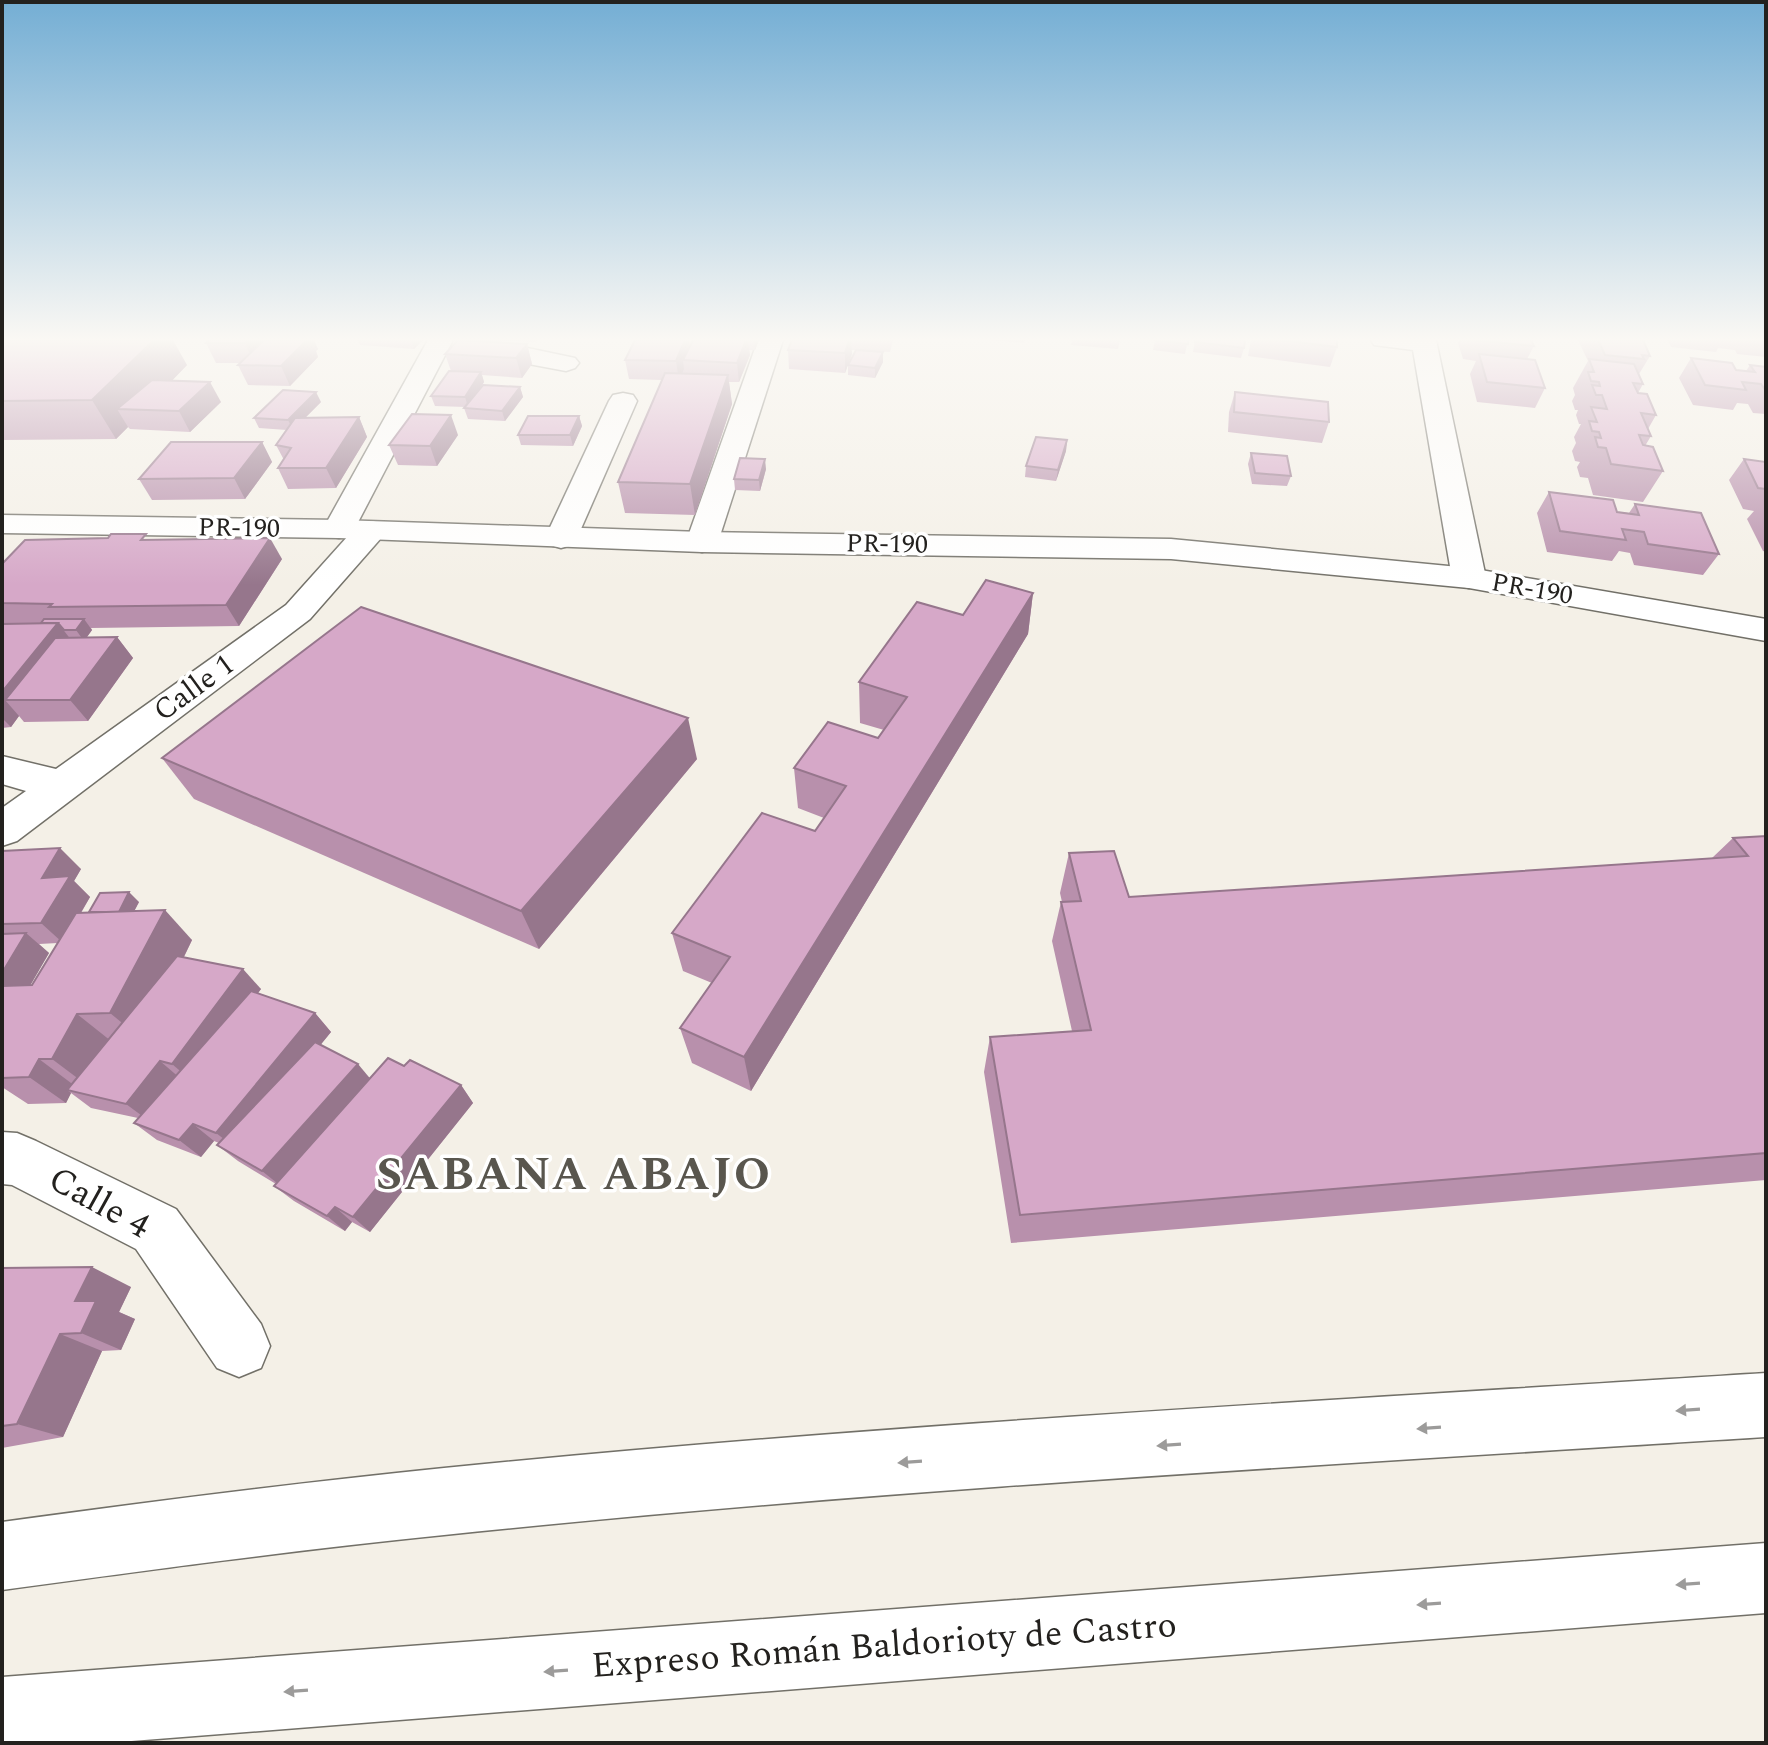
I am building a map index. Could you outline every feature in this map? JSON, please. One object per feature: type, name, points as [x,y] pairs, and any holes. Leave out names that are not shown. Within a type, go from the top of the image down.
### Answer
[{"type":"main road","name":"Calle 1","points":[[2,830],[298,612],[355,530],[404,421]]},
{"type":"main road","points":[[561,538],[614,421]]},
{"type":"main road","points":[[702,542],[743,421]]},
{"type":"main road","points":[[1439,421],[1469,578]]},
{"type":"main road","name":"PR-190","points":[[2,524],[355,530],[702,542],[1171,549],[1469,578],[1766,630]]},
{"type":"main road","points":[[2,770],[61,785]]},
{"type":"main road","name":"Calle 4","points":[[2,1158],[17,1159],[156,1229],[239,1346]]},
{"type":"main road","points":[[2,1556],[176,1531],[756,1473],[1766,1405]]},
{"type":"main road","name":"Expreso Román Baldorioty de Castro","points":[[2,1714],[1766,1578]]},
{"type":"building","points":[[293,421],[356,421],[326,468],[278,468],[291,448],[276,445]]},
{"type":"building","points":[[406,421],[447,421],[430,446],[389,445]]},
{"type":"building","points":[[525,421],[576,421],[570,435],[518,435]]},
{"type":"building","points":[[644,421],[712,421],[690,484],[618,482]]},
{"type":"building","points":[[1589,421],[1645,421],[1651,436],[1639,435],[1643,445],[1653,447],[1663,471],[1611,464],[1606,448],[1598,447],[1595,437],[1601,438],[1599,432],[1592,431]]},
{"type":"building","points":[[1036,437],[1067,440],[1058,470],[1026,466]]},
{"type":"building","points":[[171,442],[262,442],[234,478],[139,479]]},
{"type":"building","points":[[1251,453],[1287,456],[1291,476],[1255,473]]},
{"type":"building","points":[[740,458],[765,459],[759,480],[734,479]]},
{"type":"building","points":[[1744,459],[1766,462],[1766,489],[1758,488]]},
{"type":"building","points":[[1549,492],[1613,500],[1617,512],[1639,515],[1635,504],[1701,513],[1719,554],[1648,544],[1644,532],[1622,529],[1626,540],[1560,531]]},
{"type":"building","points":[[111,534],[146,534],[141,540],[270,538],[226,605],[49,607],[52,604],[2,603],[2,564],[25,540],[108,538]]},
{"type":"building","points":[[986,580],[1033,593],[744,1057],[680,1028],[730,957],[672,933],[762,813],[815,831],[846,786],[794,768],[828,722],[878,738],[907,697],[859,682],[917,602],[963,615]]},
{"type":"building","points":[[361,607],[688,718],[521,911],[162,758]]},
{"type":"building","points":[[44,619],[84,619],[76,630],[64,630],[58,623],[41,623]]},
{"type":"building","points":[[58,623],[2,692],[2,624]]},
{"type":"building","points":[[117,637],[70,700],[5,700],[55,638]]},
{"type":"building","points":[[1766,836],[1766,1153],[1020,1215],[990,1037],[1091,1030],[1061,902],[1081,901],[1069,853],[1114,851],[1129,897],[1748,856],[1733,838]]},
{"type":"building","points":[[60,848],[42,878],[70,876],[41,923],[2,924],[2,851]]},
{"type":"building","points":[[129,892],[119,912],[89,912],[100,893]]},
{"type":"building","points":[[165,910],[110,1013],[77,1014],[52,1059],[39,1059],[29,1077],[2,1078],[2,986],[32,985],[76,913]]},
{"type":"building","points":[[26,933],[2,973],[2,934]]},
{"type":"building","points":[[177,956],[243,969],[172,1064],[160,1061],[126,1104],[67,1090]]},
{"type":"building","points":[[251,991],[315,1013],[216,1133],[193,1124],[179,1140],[134,1123]]},
{"type":"building","points":[[315,1042],[358,1064],[262,1171],[217,1145]]},
{"type":"building","points":[[388,1058],[404,1066],[410,1060],[461,1085],[353,1217],[335,1207],[327,1216],[274,1186]]},
{"type":"building","points":[[92,1267],[75,1301],[96,1301],[81,1333],[60,1334],[17,1424],[2,1426],[2,1268]]},
{"type":"district","name":"SABANA ABAJO","points":[[574,1175]]}]
